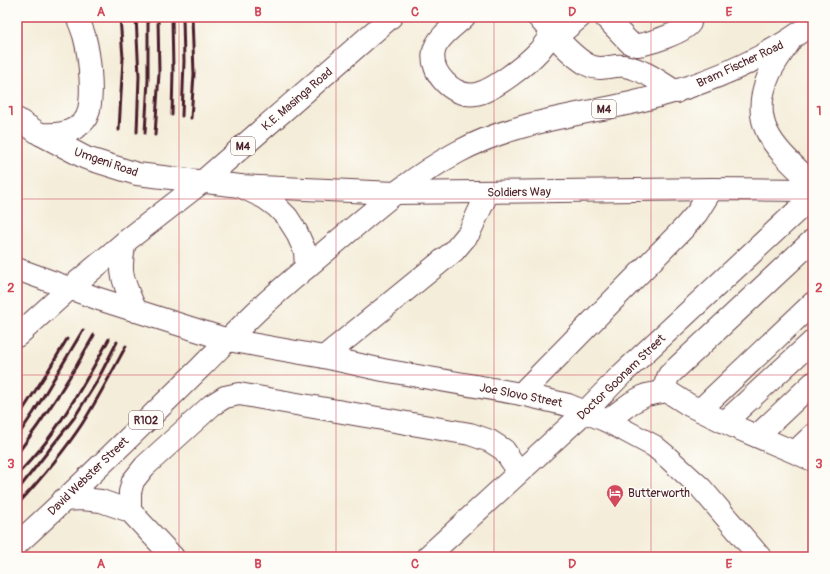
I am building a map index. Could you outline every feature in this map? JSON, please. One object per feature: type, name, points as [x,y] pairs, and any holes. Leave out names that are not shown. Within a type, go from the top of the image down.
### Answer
[{"type":"main road","points":[[40,134],[58,135],[70,131],[84,121],[91,106],[92,85],[84,36],[77,17]]},
{"type":"main road","name":"K.E. Masinga Road","points":[[17,336],[69,289],[125,242],[202,182],[391,17]]},
{"type":"main road","points":[[464,17],[439,40],[434,50],[435,68],[443,80],[463,95],[477,94],[494,88],[538,52],[554,35],[580,17]]},
{"type":"main road","points":[[538,17],[554,35],[578,58],[589,66],[603,69],[623,65],[635,69],[676,92]]},
{"type":"main road","points":[[605,17],[630,44],[634,45],[676,33],[687,27],[690,23],[690,17]]},
{"type":"main road","name":"Bram Fischer Road","points":[[395,193],[422,172],[486,138],[522,127],[676,92],[719,76],[752,61],[791,40],[813,23]]},
{"type":"main road","points":[[791,40],[770,73],[765,84],[761,108],[763,126],[778,150],[813,184]]},
{"type":"main road","name":"Umgeni Road","points":[[17,119],[40,134],[86,158],[137,174],[202,182]]},
{"type":"main road","name":"Soldiers Way","points":[[202,182],[240,186],[395,193],[712,189],[813,190]]},
{"type":"main road","points":[[240,186],[265,198],[287,217],[296,231],[305,251],[306,268]]},
{"type":"main road","points":[[521,394],[683,229],[697,213],[712,189]]},
{"type":"main road","points":[[324,357],[454,251],[469,233],[488,192]]},
{"type":"main road","name":"R102","points":[[228,340],[258,310],[395,193]]},
{"type":"main road","name":"Doctor Goonam Street","points":[[427,557],[585,412],[621,375],[813,196]]},
{"type":"main road","points":[[667,391],[666,382],[669,375],[813,240]]},
{"type":"main road","points":[[125,242],[121,265],[122,277],[136,311]]},
{"type":"main road","name":"Joe Slovo Street","points":[[17,269],[69,289],[228,340],[568,404],[606,421],[654,446],[701,488],[760,557]]},
{"type":"main road","points":[[700,410],[813,303]]},
{"type":"main road","name":"David Webster Street","points":[[17,544],[228,340]]},
{"type":"main road","points":[[725,422],[813,342]]},
{"type":"main road","points":[[757,436],[813,383]]},
{"type":"main road","points":[[606,421],[630,403],[646,395],[667,391],[689,405],[804,456],[813,435]]},
{"type":"main road","points":[[130,511],[130,492],[133,481],[145,466],[212,405],[225,397],[239,394],[470,434],[490,441],[504,450],[519,472]]},
{"type":"main road","points":[[63,500],[101,500],[130,511],[173,557]]},
{"type":"railway","points":[[119,130],[123,58],[120,17]]},
{"type":"railway","points":[[136,17],[139,76],[137,132]]},
{"type":"railway","points":[[145,133],[148,80],[148,17]]},
{"type":"railway","points":[[155,135],[159,73],[158,17]]},
{"type":"railway","points":[[172,17],[172,115]]},
{"type":"railway","points":[[182,116],[184,61],[183,17]]},
{"type":"railway","points":[[191,118],[194,74],[192,17]]},
{"type":"railway","points":[[17,437],[34,412],[83,330]]},
{"type":"railway","points":[[17,454],[58,396],[94,335]]},
{"type":"railway","points":[[17,419],[67,339]]},
{"type":"railway","points":[[17,475],[55,430],[87,379],[109,339]]},
{"type":"railway","points":[[17,491],[74,418],[96,383],[117,342]]},
{"type":"railway","points":[[17,505],[51,466],[75,435],[94,405],[126,346]]},
{"type":"place","name":"Butterworth","points":[[615,508]]}]
